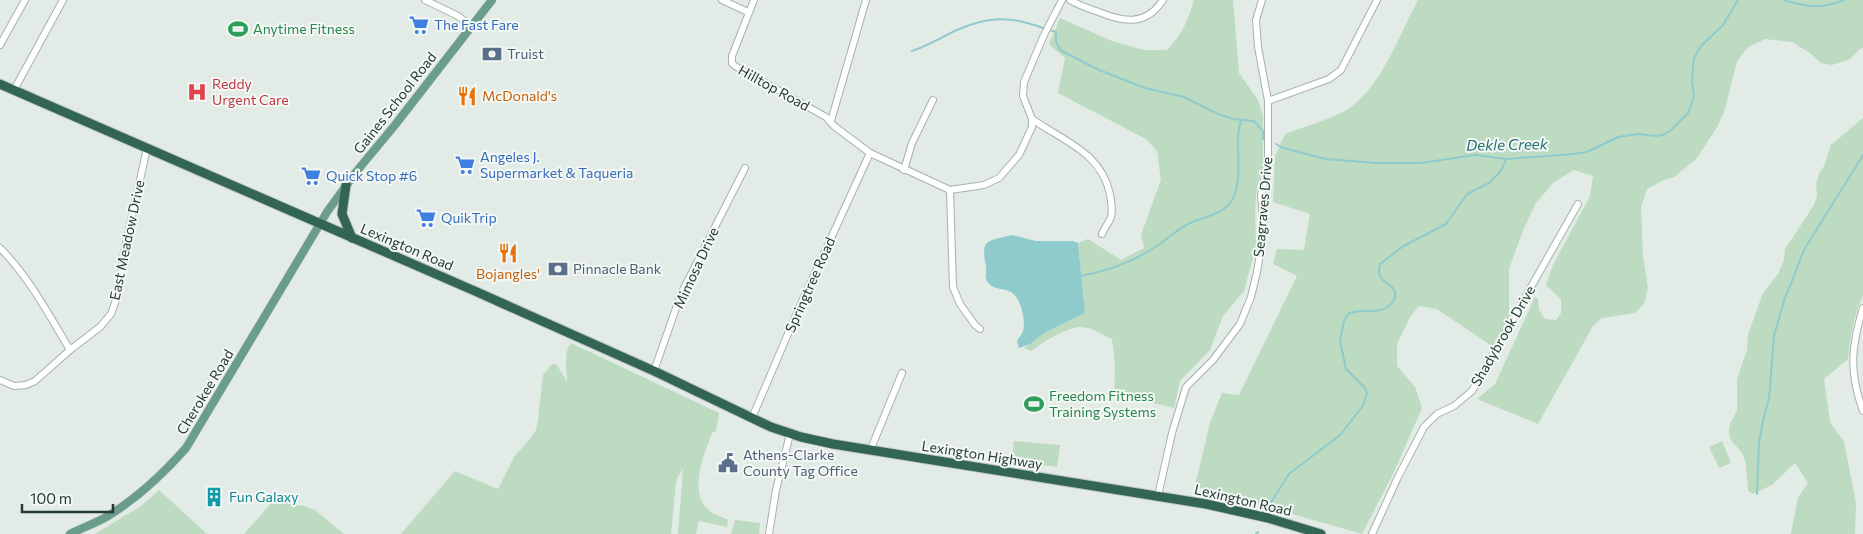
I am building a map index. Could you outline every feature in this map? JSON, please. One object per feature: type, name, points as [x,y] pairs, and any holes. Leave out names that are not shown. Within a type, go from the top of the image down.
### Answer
[{"type":"highway","name":"Lexington Road","points":[[0,84],[654,371],[752,418],[801,437]]},
{"type":"highway","points":[[346,185],[342,214],[352,238]]},
{"type":"highway","name":"Lexington Highway","points":[[801,437],[870,451],[1158,496]]},
{"type":"highway","name":"Lexington Road","points":[[1158,496],[1230,509],[1321,534]]},
{"type":"main road","name":"Gaines School Road","points":[[320,224],[346,185],[492,0]]},
{"type":"main road","name":"Cherokee Road","points":[[70,534],[107,516],[136,497],[162,475],[186,448],[320,224]]},
{"type":"street","points":[[0,45],[25,0]]},
{"type":"street","points":[[14,90],[62,0]]},
{"type":"street","points":[[425,0],[458,16],[471,26]]},
{"type":"street","points":[[722,0],[748,12]]},
{"type":"street","name":"Hilltop Road","points":[[754,0],[732,56],[732,63],[831,121],[834,126],[870,153],[950,190]]},
{"type":"street","points":[[831,121],[866,0]]},
{"type":"street","points":[[980,329],[960,304],[952,287],[950,190],[984,184],[999,178],[1019,155],[1032,127],[1032,119],[1023,96],[1024,82],[1062,0]]},
{"type":"street","points":[[1070,0],[1109,16],[1125,20],[1136,20],[1150,15],[1163,0]]},
{"type":"street","name":"Seagraves Drive","points":[[1158,496],[1172,433],[1186,387],[1213,360],[1240,324],[1257,272],[1264,229],[1261,196],[1268,159],[1268,101],[1258,47],[1256,20],[1262,0]]},
{"type":"street","points":[[1268,101],[1329,79],[1341,70],[1377,0]]},
{"type":"street","points":[[904,170],[912,143],[933,100]]},
{"type":"street","points":[[1032,119],[1080,149],[1101,170],[1107,182],[1112,202],[1111,216],[1102,234]]},
{"type":"street","name":"East Meadow Drive","points":[[0,380],[14,386],[35,381],[70,350],[100,328],[111,314],[116,300],[124,253],[147,148]]},
{"type":"street","name":"Springtree Road","points":[[752,418],[799,308],[870,153]]},
{"type":"street","name":"Mimosa Drive","points":[[654,371],[681,294],[701,258],[745,168]]},
{"type":"street","name":"Shadybrook Drive","points":[[1372,534],[1424,427],[1437,414],[1454,406],[1472,391],[1578,204]]},
{"type":"street","points":[[0,248],[12,259],[38,296],[70,350]]},
{"type":"street","points":[[1863,308],[1854,336],[1853,356],[1863,411]]},
{"type":"street","points":[[870,451],[902,373]]},
{"type":"street","points":[[769,534],[776,490],[790,434]]},
{"type":"green space","points":[[1194,0],[1233,0],[1239,73],[1258,100],[1263,116],[1263,162],[1256,195],[1256,246],[1244,291],[1223,316],[1210,350],[1180,381],[1174,408],[1114,393],[1115,365],[1112,339],[1095,331],[1082,327],[1072,328],[1031,351],[1024,348],[1044,333],[1085,313],[1078,243],[1088,239],[1121,260],[1144,248],[1141,235],[1161,180],[1157,151],[1146,139],[1058,93],[1065,58],[1049,44],[1060,18],[1112,41],[1144,50],[1167,50],[1184,27]]},
{"type":"green space","points":[[1418,0],[1863,0],[1863,48],[1850,59],[1832,65],[1821,63],[1810,53],[1792,42],[1765,39],[1747,48],[1737,62],[1724,112],[1717,127],[1697,158],[1674,177],[1647,189],[1641,207],[1643,255],[1648,288],[1644,304],[1635,313],[1602,318],[1593,326],[1538,424],[1477,399],[1495,384],[1535,297],[1538,299],[1539,310],[1545,319],[1556,320],[1561,313],[1561,299],[1546,285],[1553,265],[1590,196],[1593,176],[1574,170],[1554,182],[1536,203],[1524,228],[1509,269],[1509,318],[1492,346],[1437,309],[1419,306],[1410,317],[1397,344],[1397,366],[1415,387],[1422,408],[1394,472],[1362,534],[1195,486],[1210,423],[1222,393],[1239,395],[1297,276],[1273,264],[1277,249],[1304,250],[1310,214],[1273,202],[1275,156],[1285,134],[1342,113],[1356,103],[1384,68]]},
{"type":"green space","points":[[1863,118],[1863,295],[1853,326],[1848,359],[1824,379],[1830,422],[1844,442],[1856,503],[1855,534],[1791,534],[1798,497],[1808,483],[1795,463],[1772,485],[1753,494],[1748,491],[1746,464],[1742,453],[1730,439],[1729,430],[1737,410],[1737,379],[1747,350],[1748,334],[1763,293],[1778,274],[1784,260],[1785,249],[1814,205],[1817,196],[1816,184],[1831,145]]},
{"type":"green space","points":[[571,343],[719,413],[716,431],[712,433],[702,462],[698,484],[699,495],[703,504],[710,511],[728,520],[727,527],[699,521],[696,534],[678,534],[683,469],[676,483],[671,534],[401,534],[455,471],[498,489],[514,457],[536,430],[543,375],[552,364],[556,364],[567,381],[566,356]]},
{"type":"green space","points":[[1014,441],[1060,445],[1057,467],[1014,461],[1012,458]]},
{"type":"green space","points":[[1722,441],[1731,463],[1719,468],[1709,447]]},
{"type":"green space","points":[[159,490],[207,534],[95,534],[141,506]]},
{"type":"green space","points":[[275,499],[315,510],[344,534],[244,534]]},
{"type":"green space","points":[[735,520],[760,523],[759,534],[731,534]]},
{"type":"water","points":[[1012,235],[1036,241],[1073,241],[1078,243],[1085,313],[1044,333],[1030,344],[1019,348],[1017,341],[1024,327],[1020,304],[1011,292],[989,284],[986,278],[984,257],[984,250],[988,242]]},
{"type":"waterway","name":"Dekle Creek","points":[[1276,144],[1283,148],[1326,159],[1376,163],[1421,163],[1475,155],[1507,159],[1573,154],[1587,152],[1618,137],[1638,134],[1663,135],[1670,131],[1688,113],[1694,97],[1692,79],[1694,58],[1701,46],[1723,25],[1738,0]]},
{"type":"waterway","name":"Dekle Creek","points":[[1784,0],[1814,6],[1829,5],[1844,0]]},
{"type":"waterway","points":[[912,51],[968,25],[990,20],[1021,21],[1043,28]]},
{"type":"waterway","points":[[1052,31],[1056,32],[1056,41],[1060,50],[1099,70],[1145,88],[1184,97],[1218,114],[1233,119],[1254,121],[1263,131],[1263,139]]},
{"type":"waterway","points":[[1081,276],[1110,269],[1138,257],[1185,225],[1215,214],[1226,207],[1231,202],[1237,187],[1238,139],[1241,120]]},
{"type":"waterway","points":[[1757,494],[1759,443],[1769,399],[1774,336],[1784,301],[1804,250],[1863,155]]},
{"type":"waterway","points":[[1270,504],[1289,474],[1340,435],[1363,406],[1367,393],[1365,388],[1346,369],[1340,341],[1344,321],[1349,313],[1381,310],[1394,301],[1394,290],[1382,280],[1379,274],[1380,264],[1402,247],[1446,224],[1467,194],[1489,183],[1500,172],[1506,160]]},
{"type":"place","name":"The Fast Fare","points":[[419,25]]},
{"type":"place","name":"Anytime Fitness","points":[[238,29]]},
{"type":"place","name":"Truist","points":[[492,54]]},
{"type":"place","name":"Reddy Urgent Care","points":[[197,92]]},
{"type":"place","name":"McDonald's","points":[[467,96]]},
{"type":"place","name":"Angeles J. Supermarket & Taqueria","points":[[465,165]]},
{"type":"place","name":"Quick Stop #6","points":[[311,176]]},
{"type":"place","name":"QuikTrip","points":[[426,218]]},
{"type":"place","name":"Bojangles'","points":[[508,253]]},
{"type":"place","name":"Pinnacle Bank","points":[[558,269]]},
{"type":"place","name":"Freedom Fitness Training Systems","points":[[1034,404]]},
{"type":"place","name":"Athens-Clarke County Tag Office","points":[[728,463]]},
{"type":"place","name":"Fun Galaxy","points":[[214,497]]}]
